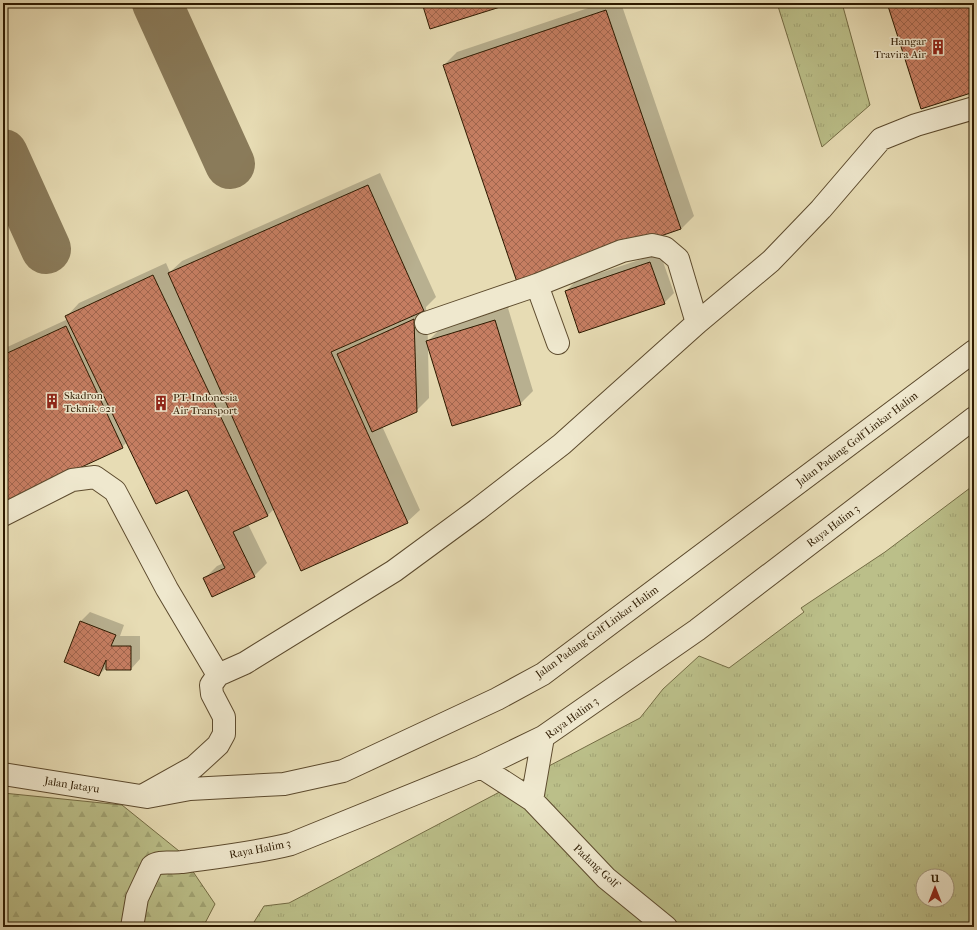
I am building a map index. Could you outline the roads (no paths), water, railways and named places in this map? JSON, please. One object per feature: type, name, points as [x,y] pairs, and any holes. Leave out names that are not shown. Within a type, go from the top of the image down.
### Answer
[{"type":"lane","points":[[142,796],[194,767],[218,745],[224,734],[224,717],[212,694],[211,685],[218,675],[245,663],[321,618],[394,571],[562,444],[697,324],[771,261],[821,209],[881,139],[916,126],[974,108]]},
{"type":"lane","points":[[426,323],[537,285],[622,251],[652,245],[665,248],[678,258],[697,324]]},
{"type":"lane","points":[[537,285],[558,343]]},
{"type":"lane","name":"Jalan Padang Golf Linkar Halim","points":[[142,796],[154,797],[190,789],[284,784],[343,771],[497,699],[543,674],[974,351]]},
{"type":"lane","name":"Raya Halim 3","points":[[132,927],[137,898],[152,866],[156,863],[190,861],[267,850],[291,844],[481,767],[543,737],[697,630],[974,418]]},
{"type":"lane","points":[[3,514],[72,480],[95,477],[115,492],[167,589],[218,675]]},
{"type":"lane","name":"Raya Halim 3","points":[[532,800],[543,737]]},
{"type":"lane","points":[[481,767],[532,800]]},
{"type":"lane","name":"Jalan Jatayu","points":[[3,774],[142,796]]},
{"type":"lane","name":"Padang Golf","points":[[532,800],[606,878],[666,927]]},
{"type":"place","name":"Hangar Travira Air","points":[[938,47]]},
{"type":"place","name":"Skadron Teknik 021","points":[[52,401]]},
{"type":"place","name":"PT. Indonesia Air Transport","points":[[161,403]]}]
